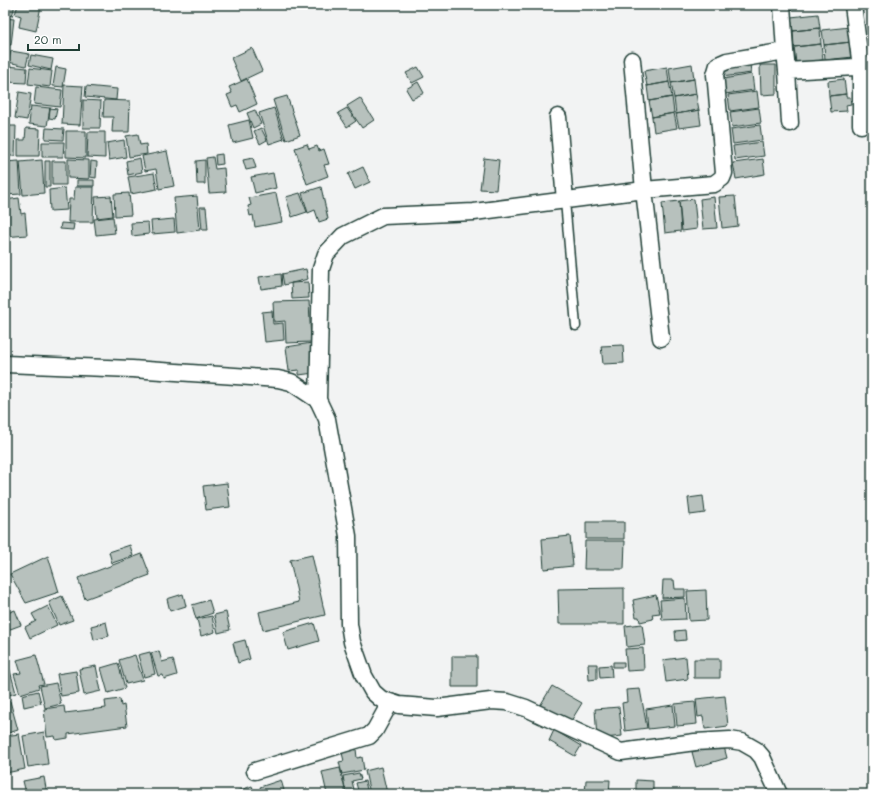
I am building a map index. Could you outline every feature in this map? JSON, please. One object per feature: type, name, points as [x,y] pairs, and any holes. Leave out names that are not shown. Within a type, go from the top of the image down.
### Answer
[{"type":"street","points":[[782,5],[790,123]]},
{"type":"street","points":[[854,5],[866,67],[861,126]]},
{"type":"street","points":[[779,794],[762,758],[756,750],[742,742],[730,740],[702,742],[621,752],[526,708],[507,702],[491,701],[437,708],[390,703],[381,699],[374,692],[360,666],[352,642],[350,624],[349,548],[347,524],[326,419],[318,400],[321,269],[326,254],[343,236],[383,216],[474,212],[644,190],[714,184],[719,182],[724,173],[715,74],[718,65],[727,61],[785,51]]},
{"type":"street","points":[[632,60],[644,190],[661,338]]},
{"type":"street","points":[[786,71],[866,67]]},
{"type":"street","points":[[558,117],[565,201]]},
{"type":"street","points":[[5,364],[132,369],[278,379],[291,382],[318,400]]},
{"type":"street","points":[[256,771],[369,736],[376,730],[390,703]]},
{"type":"lane","points":[[565,201],[576,326]]},
{"type":"building","points":[[5,5],[15,5],[12,16],[5,13]]},
{"type":"building","points":[[18,5],[41,6],[36,31],[19,27],[21,16],[15,14]]},
{"type":"building","points":[[818,14],[820,28],[793,31],[791,17]]},
{"type":"building","points":[[5,18],[14,19],[11,45],[5,44]]},
{"type":"building","points":[[850,27],[851,42],[824,45],[822,30]]},
{"type":"building","points":[[820,28],[821,44],[794,47],[793,31]]},
{"type":"building","points":[[851,42],[853,57],[825,60],[824,45]]},
{"type":"building","points":[[867,42],[872,42],[872,56],[868,57]]},
{"type":"building","points":[[821,44],[823,60],[796,63],[794,47]]},
{"type":"building","points":[[252,48],[262,71],[241,81],[231,58]]},
{"type":"building","points":[[11,51],[29,54],[26,66],[8,62]]},
{"type":"building","points":[[31,55],[53,59],[51,70],[29,65]]},
{"type":"building","points":[[692,64],[694,79],[671,83],[669,68]]},
{"type":"building","points":[[750,64],[751,73],[722,77],[721,68]]},
{"type":"building","points":[[760,65],[776,65],[776,94],[761,95]]},
{"type":"building","points":[[8,66],[27,68],[26,83],[7,82]]},
{"type":"building","points":[[56,67],[66,69],[63,87],[53,86]]},
{"type":"building","points":[[418,67],[424,77],[412,83],[406,73]]},
{"type":"building","points":[[667,67],[669,82],[647,86],[644,71]]},
{"type":"building","points":[[30,68],[52,71],[50,87],[28,84]]},
{"type":"building","points":[[752,74],[754,90],[725,94],[723,79]]},
{"type":"building","points":[[247,79],[257,104],[240,112],[237,105],[232,107],[227,95],[232,93],[229,87]]},
{"type":"building","points":[[694,79],[696,94],[674,98],[671,83]]},
{"type":"building","points":[[844,79],[846,94],[829,96],[828,81]]},
{"type":"building","points":[[418,82],[424,93],[412,99],[406,89]]},
{"type":"building","points":[[669,82],[672,97],[649,101],[647,86]]},
{"type":"building","points":[[64,85],[83,86],[80,125],[62,124]]},
{"type":"building","points":[[86,86],[117,89],[116,100],[85,97]]},
{"type":"building","points":[[36,87],[62,90],[60,107],[34,104]]},
{"type":"building","points":[[757,91],[759,107],[730,111],[728,95]]},
{"type":"building","points":[[19,92],[31,94],[27,120],[15,118]]},
{"type":"building","points":[[696,94],[699,110],[676,114],[674,98]]},
{"type":"building","points":[[846,94],[846,97],[850,97],[851,104],[846,105],[847,111],[831,112],[829,96]]},
{"type":"building","points":[[287,96],[300,135],[286,140],[273,100]]},
{"type":"building","points":[[672,97],[674,113],[652,117],[649,101]]},
{"type":"building","points":[[360,98],[374,120],[362,128],[347,106]]},
{"type":"building","points":[[83,100],[101,101],[100,128],[83,128]]},
{"type":"building","points":[[104,100],[130,101],[129,132],[112,132],[113,117],[103,117]]},
{"type":"building","points":[[31,106],[50,108],[47,126],[29,124]]},
{"type":"building","points":[[50,108],[57,109],[55,119],[49,118]]},
{"type":"building","points":[[274,108],[284,139],[269,144],[259,113]]},
{"type":"building","points":[[347,108],[356,121],[347,127],[338,113]]},
{"type":"building","points":[[759,108],[761,123],[732,127],[730,112]]},
{"type":"building","points":[[255,110],[261,124],[253,128],[247,113]]},
{"type":"building","points":[[699,110],[701,125],[679,128],[676,114]]},
{"type":"building","points":[[674,113],[677,128],[654,132],[652,117]]},
{"type":"building","points":[[249,120],[253,138],[233,143],[229,125]]},
{"type":"building","points":[[760,125],[762,140],[733,144],[731,129]]},
{"type":"building","points":[[5,126],[16,126],[15,156],[5,156]]},
{"type":"building","points":[[26,128],[40,129],[39,156],[18,156],[18,140],[25,140]]},
{"type":"building","points":[[46,128],[64,129],[63,140],[45,139]]},
{"type":"building","points":[[261,128],[267,140],[260,144],[254,131]]},
{"type":"building","points":[[66,131],[86,131],[86,158],[66,157]]},
{"type":"building","points":[[88,132],[105,132],[105,158],[87,157]]},
{"type":"building","points":[[138,134],[140,145],[146,144],[147,154],[129,157],[126,136]]},
{"type":"building","points":[[124,140],[126,157],[109,160],[107,143]]},
{"type":"building","points":[[42,142],[64,142],[63,157],[42,157]]},
{"type":"building","points":[[762,142],[764,156],[735,160],[733,146]]},
{"type":"building","points":[[307,144],[309,149],[317,146],[319,151],[324,149],[329,164],[324,165],[328,176],[307,184],[295,148]]},
{"type":"building","points":[[167,151],[174,186],[159,189],[156,169],[145,171],[142,156]]},
{"type":"building","points":[[222,154],[223,164],[216,165],[215,155]]},
{"type":"building","points":[[213,157],[215,169],[224,168],[226,192],[209,193],[206,158]]},
{"type":"building","points":[[140,158],[142,172],[128,175],[126,161]]},
{"type":"building","points":[[253,158],[256,168],[246,170],[243,160]]},
{"type":"building","points":[[484,158],[499,160],[496,190],[480,189]]},
{"type":"building","points":[[68,159],[89,160],[89,179],[68,178]]},
{"type":"building","points":[[763,159],[765,174],[736,179],[733,163]]},
{"type":"building","points":[[42,160],[44,193],[23,195],[20,162]]},
{"type":"building","points":[[205,160],[205,184],[197,184],[196,161]]},
{"type":"building","points":[[19,161],[21,194],[5,195],[5,162]]},
{"type":"building","points":[[45,161],[50,161],[50,187],[45,187]]},
{"type":"building","points":[[52,161],[66,161],[66,185],[52,185]]},
{"type":"building","points":[[91,161],[97,162],[96,178],[90,177]]},
{"type":"building","points":[[363,167],[370,182],[355,189],[348,174]]},
{"type":"building","points":[[154,173],[157,189],[131,194],[128,177]]},
{"type":"building","points":[[273,173],[276,188],[255,193],[251,177]]},
{"type":"building","points":[[77,180],[94,180],[94,186],[77,186]]},
{"type":"building","points":[[75,187],[94,187],[93,222],[68,222],[69,199],[74,199]]},
{"type":"building","points":[[321,187],[328,219],[319,222],[315,210],[308,213],[302,193]]},
{"type":"building","points":[[65,188],[67,210],[50,211],[49,190]]},
{"type":"building","points":[[129,193],[131,215],[115,216],[114,194]]},
{"type":"building","points":[[276,193],[282,222],[255,227],[253,215],[250,216],[248,206],[251,205],[249,198]]},
{"type":"building","points":[[300,193],[307,212],[292,217],[286,197]]},
{"type":"building","points":[[111,196],[113,216],[97,218],[95,197]]},
{"type":"building","points":[[197,196],[200,230],[177,233],[174,198]]},
{"type":"building","points":[[735,196],[738,226],[722,228],[719,197]]},
{"type":"building","points":[[714,197],[717,228],[703,229],[700,199]]},
{"type":"building","points":[[19,198],[21,214],[25,213],[27,235],[5,237],[5,200]]},
{"type":"building","points":[[694,199],[697,229],[682,231],[679,201]]},
{"type":"building","points":[[679,201],[681,231],[665,233],[662,203]]},
{"type":"building","points":[[200,207],[206,207],[208,230],[202,230]]},
{"type":"building","points":[[113,217],[115,233],[96,235],[94,219]]},
{"type":"building","points":[[174,219],[175,232],[152,234],[151,221]]},
{"type":"building","points":[[148,222],[149,234],[132,236],[131,223]]},
{"type":"building","points":[[61,223],[74,224],[73,230],[60,229]]},
{"type":"building","points":[[306,269],[308,279],[284,285],[282,274]]},
{"type":"building","points":[[281,274],[282,286],[261,289],[259,277]]},
{"type":"building","points":[[308,282],[309,298],[292,299],[291,283]]},
{"type":"building","points":[[309,301],[311,342],[286,343],[285,321],[274,322],[273,302]]},
{"type":"building","points":[[272,311],[273,324],[283,323],[284,340],[265,342],[262,312]]},
{"type":"building","points":[[312,343],[314,373],[299,375],[299,370],[289,371],[286,347]]},
{"type":"building","points":[[623,345],[624,363],[603,364],[601,346]]},
{"type":"building","points":[[227,483],[230,507],[206,510],[203,486]]},
{"type":"building","points":[[703,496],[705,513],[690,515],[688,498]]},
{"type":"building","points":[[586,522],[624,522],[624,539],[586,539]]},
{"type":"building","points":[[570,536],[573,566],[544,569],[542,539]]},
{"type":"building","points":[[585,541],[625,541],[624,569],[584,569]]},
{"type":"building","points":[[130,545],[133,556],[112,563],[109,552]]},
{"type":"building","points":[[142,554],[150,575],[85,599],[78,578]]},
{"type":"building","points":[[312,555],[325,615],[263,630],[259,612],[299,602],[290,560]]},
{"type":"building","points":[[48,556],[59,592],[26,603],[10,574]]},
{"type":"building","points":[[663,580],[674,580],[675,589],[685,589],[685,597],[662,598]]},
{"type":"building","points":[[624,588],[624,624],[559,624],[558,589]]},
{"type":"building","points":[[706,590],[707,620],[689,621],[687,591]]},
{"type":"building","points":[[183,594],[186,606],[170,611],[167,599]]},
{"type":"building","points":[[656,595],[660,613],[652,614],[653,619],[640,622],[639,617],[636,617],[633,600]]},
{"type":"building","points":[[62,596],[73,620],[59,625],[49,602]]},
{"type":"building","points":[[685,598],[686,619],[662,620],[660,600]]},
{"type":"building","points":[[209,600],[213,613],[196,619],[192,605]]},
{"type":"building","points":[[48,606],[57,625],[30,638],[25,627],[36,621],[32,614]]},
{"type":"building","points":[[15,610],[21,625],[5,631],[5,614]]},
{"type":"building","points":[[226,612],[230,630],[218,633],[214,615]]},
{"type":"building","points":[[212,616],[215,632],[201,636],[197,619]]},
{"type":"building","points":[[106,622],[109,636],[94,640],[91,626]]},
{"type":"building","points":[[314,623],[319,641],[288,650],[283,632]]},
{"type":"building","points":[[642,624],[645,645],[627,647],[625,626]]},
{"type":"building","points":[[685,630],[686,640],[676,641],[675,631]]},
{"type":"building","points":[[245,640],[250,659],[238,663],[233,643]]},
{"type":"building","points":[[643,648],[644,670],[627,671],[625,649]]},
{"type":"building","points":[[159,651],[162,662],[173,659],[177,675],[164,679],[163,675],[158,676],[151,653]]},
{"type":"building","points":[[150,652],[155,674],[144,677],[138,655]]},
{"type":"building","points":[[36,655],[44,684],[38,685],[39,688],[20,694],[14,674],[21,673],[17,660]]},
{"type":"building","points":[[135,655],[143,680],[126,684],[119,660]]},
{"type":"building","points":[[452,656],[477,656],[477,687],[452,687]]},
{"type":"building","points":[[686,657],[688,679],[666,682],[663,660]]},
{"type":"building","points":[[694,659],[720,659],[720,678],[694,678]]},
{"type":"building","points":[[613,662],[624,662],[624,667],[613,667]]},
{"type":"building","points":[[8,663],[16,693],[5,696],[5,664]]},
{"type":"building","points":[[118,663],[125,688],[108,693],[101,668]]},
{"type":"building","points":[[588,664],[597,664],[597,679],[589,680]]},
{"type":"building","points":[[611,665],[612,677],[600,678],[599,666]]},
{"type":"building","points":[[96,666],[101,691],[84,695],[79,669]]},
{"type":"building","points":[[76,671],[79,693],[61,696],[57,674]]},
{"type":"building","points":[[56,683],[61,704],[45,708],[40,686]]},
{"type":"building","points":[[552,686],[582,703],[568,726],[538,709]]},
{"type":"building","points":[[640,689],[647,728],[625,731],[622,703],[627,702],[626,690]]},
{"type":"building","points":[[38,691],[41,703],[24,707],[22,695]]},
{"type":"building","points":[[725,696],[728,726],[705,729],[703,716],[698,717],[696,699]]},
{"type":"building","points":[[120,699],[121,706],[124,705],[127,726],[68,734],[68,738],[56,740],[55,736],[47,737],[44,709],[64,706],[65,713],[106,708],[105,701]]},
{"type":"building","points":[[10,701],[18,730],[5,734],[5,702]]},
{"type":"building","points":[[695,702],[697,724],[677,726],[675,704]]},
{"type":"building","points":[[673,705],[675,726],[648,729],[646,709]]},
{"type":"building","points":[[619,707],[622,736],[597,739],[595,709]]},
{"type":"building","points":[[554,730],[581,746],[575,756],[549,741]]},
{"type":"building","points":[[44,732],[48,764],[28,767],[23,736]]},
{"type":"building","points":[[19,734],[25,769],[6,773],[5,736]]},
{"type":"building","points":[[723,743],[727,758],[696,767],[692,752]]},
{"type":"building","points":[[356,749],[357,758],[362,757],[364,770],[342,774],[339,762],[344,761],[342,753]]},
{"type":"building","points":[[381,767],[387,793],[370,794],[365,771]]},
{"type":"building","points":[[340,768],[346,794],[327,794],[322,772]]},
{"type":"building","points":[[359,773],[361,779],[352,781],[355,794],[346,794],[343,776]]},
{"type":"building","points":[[44,777],[47,794],[23,794],[26,793],[23,781]]},
{"type":"building","points":[[281,780],[285,794],[262,794],[260,787]]},
{"type":"building","points":[[586,780],[610,780],[609,794],[585,794]]},
{"type":"building","points":[[636,780],[653,781],[653,794],[636,794]]},
{"type":"building","points":[[365,781],[368,794],[359,794],[356,783]]},
{"type":"building","points":[[252,786],[255,794],[236,794],[235,792]]}]
